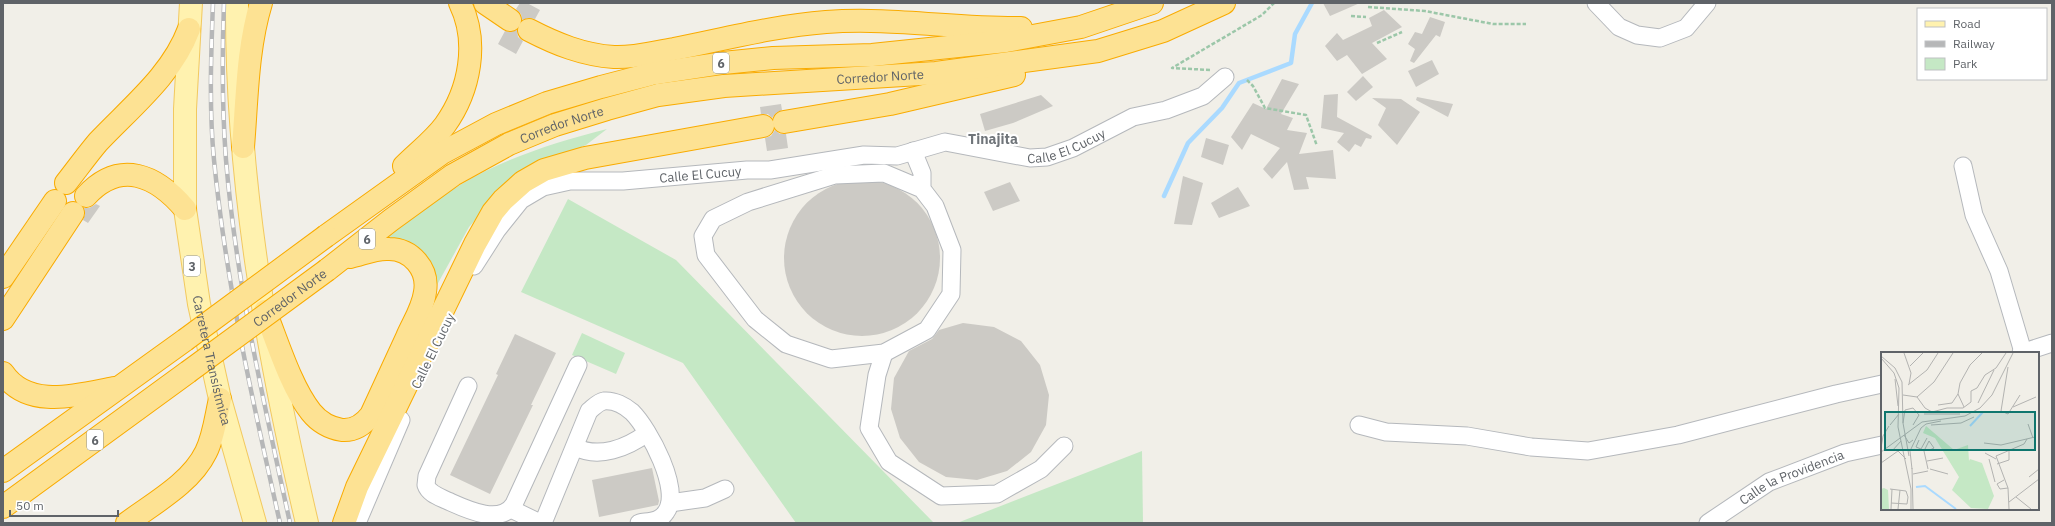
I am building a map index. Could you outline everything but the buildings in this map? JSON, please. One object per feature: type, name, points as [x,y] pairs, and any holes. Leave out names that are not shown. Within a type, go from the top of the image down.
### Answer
[{"type":"highway","points":[[242,147],[251,47],[254,28],[261,3]]},
{"type":"highway","points":[[333,231],[437,134],[456,108],[467,78],[470,54],[466,19],[460,3]]},
{"type":"highway","points":[[485,3],[520,25],[573,49],[616,57],[696,45],[747,32],[826,22],[872,20],[1013,28],[1081,27]]},
{"type":"highway","name":"Corredor Norte","points":[[3,471],[442,153],[496,124],[547,103],[651,74],[723,63],[773,58],[872,55],[936,50],[1006,41],[1081,27],[1152,3]]},
{"type":"highway","name":"Corredor Norte","points":[[3,507],[335,264],[391,220],[453,175],[509,144],[555,125],[607,109],[658,96],[724,86],[936,73],[1098,51],[1163,31],[1224,3]]},
{"type":"highway","points":[[3,278],[60,192],[97,144],[170,67],[190,29]]},
{"type":"highway","points":[[344,523],[356,487],[474,244],[493,212],[511,192],[534,174],[564,163],[898,102],[995,80],[1098,51]]},
{"type":"highway","points":[[3,319],[80,205],[100,183],[107,179],[124,175],[144,177],[161,186],[185,209]]},
{"type":"highway","points":[[265,311],[287,365],[311,412],[323,422],[338,429],[352,429],[364,423],[371,415],[421,307],[426,284],[423,271],[415,259],[410,255],[395,249],[372,251],[335,264]]},
{"type":"highway","points":[[3,373],[15,387],[33,395],[42,397],[71,395],[119,387]]},
{"type":"highway","points":[[127,523],[180,483],[195,469],[211,441],[220,399]]},
{"type":"main road","points":[[237,3],[237,53],[242,147],[252,231],[291,454],[307,523]]},
{"type":"main road","name":"Carretera Transístmica","points":[[190,4],[185,109],[185,209],[199,304],[220,399],[255,523]]},
{"type":"street","points":[[1596,3],[1619,28],[1637,35],[1660,38],[1686,28],[1708,3]]},
{"type":"street","name":"Calle El Cucuy","points":[[357,523],[413,392],[476,262],[521,200],[543,187],[570,181],[623,181],[747,170],[770,170],[864,155],[897,156],[945,142],[1030,158],[1047,158],[1073,148],[1134,118],[1166,110],[1203,96],[1225,77]]},
{"type":"street","points":[[913,152],[922,173],[922,189]]},
{"type":"street","points":[[1963,166],[1974,215],[1999,271],[2022,352]]},
{"type":"street","points":[[884,173],[922,189],[935,206],[952,250],[951,294],[927,330],[884,353],[831,359],[786,344],[755,319],[706,255],[703,236],[713,220],[748,202],[835,175],[884,173]]},
{"type":"street","points":[[2025,352],[2052,343]]},
{"type":"street","points":[[884,353],[877,375],[869,428],[889,462],[941,496],[997,494],[1041,469],[1064,446]]},
{"type":"street","points":[[511,509],[578,365]]},
{"type":"street","points":[[1359,425],[1386,432],[1467,436],[1531,447],[1588,451],[1678,435],[1836,394],[1881,384]]},
{"type":"street","points":[[468,386],[427,476],[427,489],[430,492],[475,512],[496,514],[511,509],[540,523]]},
{"type":"street","points":[[543,523],[589,412],[597,404],[604,401],[615,402],[633,412],[657,450],[666,472],[670,503],[666,513],[657,520],[639,523]]},
{"type":"street","points":[[575,447],[590,453],[613,450],[629,445],[647,433]]},
{"type":"street","name":"Calle la Providencia","points":[[1708,523],[1769,482],[1845,453],[1881,445]]},
{"type":"street","points":[[670,503],[705,498],[725,489]]},
{"type":"path","points":[[1225,77],[1220,72],[1206,69],[1172,68],[1262,15],[1274,3]]},
{"type":"path","points":[[1368,7],[1425,11],[1493,24],[1526,24]]},
{"type":"path","points":[[1352,16],[1366,17]]},
{"type":"path","points":[[1377,43],[1402,32]]},
{"type":"path","points":[[1246,80],[1253,86],[1265,108],[1306,115],[1317,146]]},
{"type":"green space","points":[[607,129],[586,145],[515,175],[469,227],[432,294],[386,238],[441,197],[477,175],[550,145]]},
{"type":"green space","points":[[568,199],[676,260],[934,523],[796,523],[683,363],[521,292]]},
{"type":"green space","points":[[582,333],[625,353],[616,374],[572,355]]},
{"type":"green space","points":[[1142,451],[1143,523],[957,523]]},
{"type":"waterway","points":[[1164,196],[1188,143],[1222,108],[1239,83],[1291,63],[1295,34],[1312,3]]},
{"type":"railway","points":[[213,3],[211,121],[219,206],[241,343],[280,523]]},
{"type":"railway","points":[[224,3],[223,101],[226,160],[231,206],[252,342],[290,523]]},
{"type":"district","name":"Tinajita","points":[[993,139]]}]
